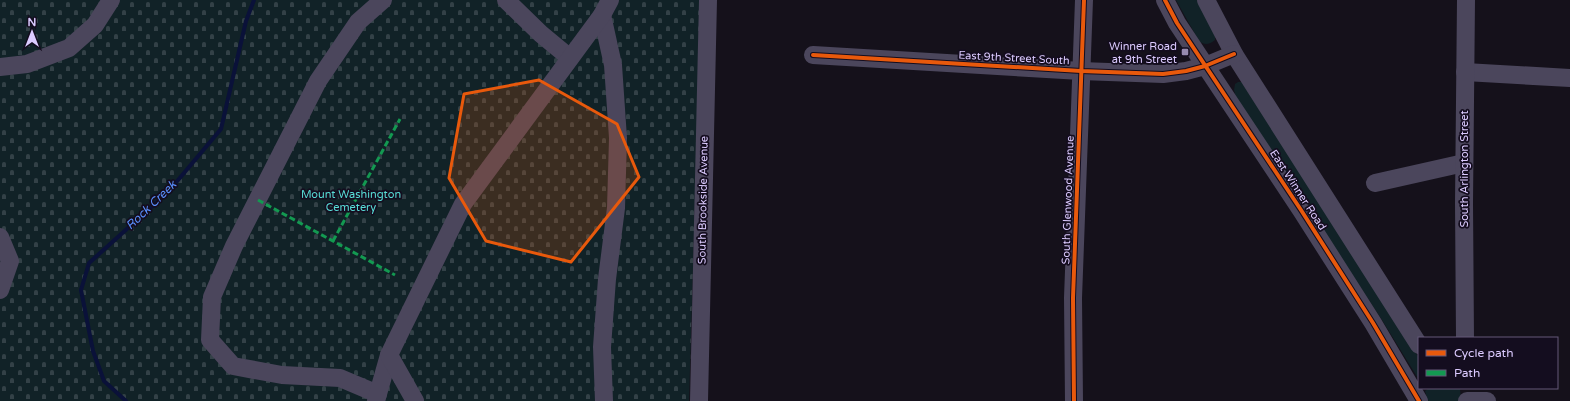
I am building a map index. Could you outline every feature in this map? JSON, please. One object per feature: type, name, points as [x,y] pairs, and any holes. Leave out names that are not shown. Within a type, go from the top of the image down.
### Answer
[{"type":"street","points":[[0,67],[27,64],[69,48],[95,25],[111,0]]},
{"type":"street","points":[[383,0],[358,22],[318,81],[238,239],[212,297],[210,340],[233,366],[282,375],[340,378],[377,398],[389,355],[463,204],[606,7]]},
{"type":"street","points":[[506,0],[541,34],[570,58]]},
{"type":"street","name":"South Brookside Avenue","points":[[698,401],[708,0]]},
{"type":"street","name":"South Glenwood Avenue","points":[[1074,401],[1073,298],[1084,0]]},
{"type":"street","name":"East Winner Road","points":[[1165,0],[1177,23],[1301,210],[1417,395]]},
{"type":"street","name":"East Winner Road","points":[[1206,0],[1234,54],[1418,343]]},
{"type":"street","name":"South Arlington Street","points":[[1465,337],[1464,163],[1466,0]]},
{"type":"street","points":[[604,401],[602,347],[607,279],[616,208],[618,138],[613,65],[606,7]]},
{"type":"street","name":"East 9th Street South","points":[[813,55],[1081,71],[1163,74],[1186,71],[1205,66],[1234,54]]},
{"type":"street","points":[[1465,72],[1570,78]]},
{"type":"street","points":[[1375,183],[1464,163]]},
{"type":"street","points":[[0,237],[10,261],[0,290]]},
{"type":"street","points":[[389,355],[415,401]]},
{"type":"street","points":[[1467,389],[1467,401],[1487,401]]},
{"type":"highlighted area","points":[[539,80],[617,124],[639,177],[571,262],[486,241],[449,178],[464,94]]},
{"type":"green space","name":"Mount Washington Cemetery","points":[[0,0],[701,0],[689,401],[0,401]]},
{"type":"green space","points":[[1176,0],[1198,0],[1215,35],[1215,40],[1207,44],[1199,41]]},
{"type":"green space","points":[[1242,82],[1374,284],[1418,356],[1418,378],[1382,320],[1236,98],[1234,90],[1235,84]]},
{"type":"green space","points":[[1428,389],[1460,389],[1461,401],[1428,401],[1425,391]]},
{"type":"waterway","name":"Rock Creek","points":[[126,401],[104,381],[93,351],[81,290],[89,263],[168,192],[221,129],[246,21],[254,0]]},
{"type":"marked path","points":[[333,241],[400,119]]},
{"type":"marked path","points":[[258,200],[395,275]]},
{"type":"cycle path","points":[[1074,401],[1073,298],[1084,0]]},
{"type":"cycle path","points":[[1165,0],[1177,23],[1301,210],[1373,323],[1419,401]]},
{"type":"cycle path","points":[[813,55],[1081,71],[1163,74],[1186,71],[1205,66],[1234,54]]},
{"type":"place","name":"Winner Road at 9th Street","points":[[1185,52]]}]
